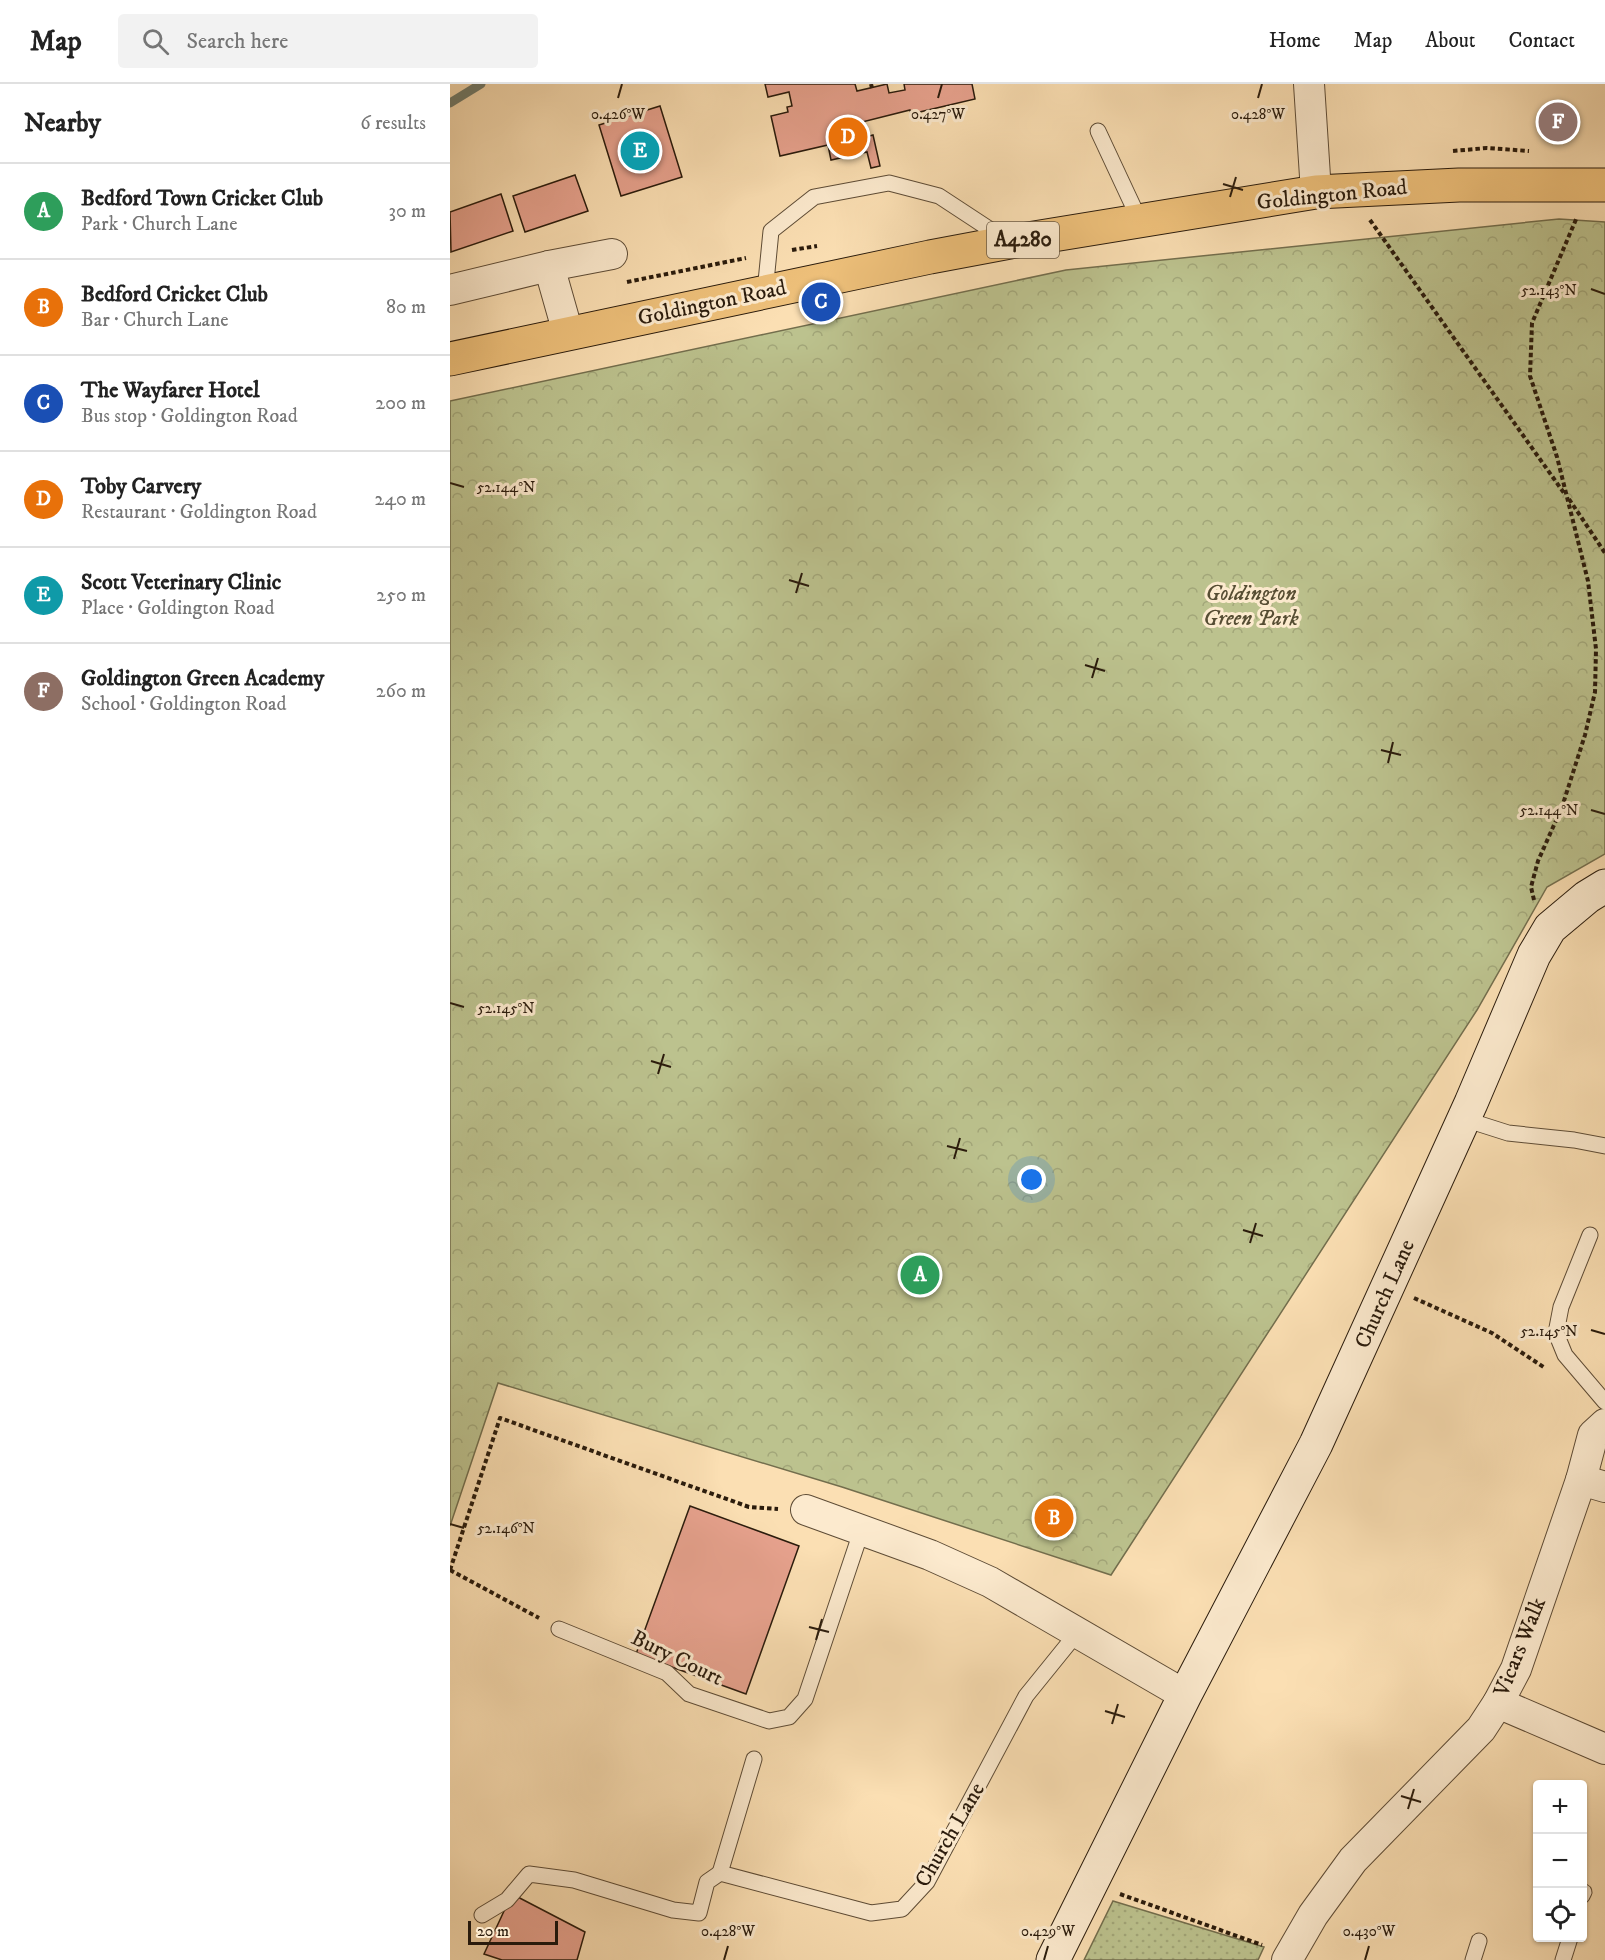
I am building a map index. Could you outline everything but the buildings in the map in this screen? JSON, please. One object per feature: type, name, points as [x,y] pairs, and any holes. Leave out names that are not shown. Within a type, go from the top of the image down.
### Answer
[{"type":"main road","name":"Goldington Road","points":[[450,359],[1010,242],[1316,192],[1459,185],[1599,184]]},
{"type":"street","points":[[1309,84],[1316,192]]},
{"type":"street","points":[[450,290],[549,266],[612,254]]},
{"type":"street","points":[[549,266],[568,333]]},
{"type":"street","name":"Church Lane","points":[[1053,1960],[1185,1695],[1316,1444],[1464,1119],[1534,955],[1550,928],[1596,891]]},
{"type":"street","name":"Vicars Walk","points":[[1289,1958],[1313,1915],[1353,1860],[1481,1729],[1498,1704],[1516,1669],[1593,1484],[1593,1435],[1605,1424]]},
{"type":"street","points":[[806,1510],[930,1554],[990,1582],[1185,1695]]},
{"type":"street","points":[[1498,1704],[1605,1749]]},
{"type":"lane","points":[[1098,131],[1140,221]]},
{"type":"lane","points":[[765,292],[771,231],[814,197],[889,183],[939,196],[1010,242]]},
{"type":"lane","points":[[1464,1119],[1508,1133],[1574,1140],[1605,1146]]},
{"type":"lane","points":[[1590,1235],[1561,1307],[1556,1333],[1565,1355],[1605,1402]]},
{"type":"lane","name":"Bury Court","points":[[559,1629],[667,1673],[689,1694],[769,1721],[789,1717],[805,1699],[862,1529]]},
{"type":"lane","name":"Church Lane","points":[[720,1873],[872,1913],[902,1909],[927,1882],[1026,1696],[1077,1633]]},
{"type":"lane","points":[[482,1915],[507,1900],[529,1874],[574,1880],[673,1910],[699,1913],[707,1882],[720,1873],[754,1759]]},
{"type":"lane","points":[[1473,1960],[1479,1941]]},
{"type":"lane","points":[[1563,1960],[1569,1942]]},
{"type":"path","points":[[1550,928],[1535,908],[1531,887],[1538,861],[1562,807],[1586,735],[1595,692],[1596,650],[1588,581],[1567,496],[1530,376],[1532,323],[1569,233],[1599,184]]},
{"type":"path","points":[[1349,191],[1567,496],[1605,553]]},
{"type":"path","points":[[1389,1287],[1492,1333],[1550,1372]]},
{"type":"path","points":[[559,1629],[450,1570],[500,1418],[749,1507],[806,1510]]},
{"type":"path","points":[[1091,1884],[1289,1958]]},
{"type":"green space","name":"Goldington Green Park","points":[[1559,219],[1605,222],[1605,854],[1547,887],[1477,1010],[1111,1575],[842,1487],[498,1383],[450,1526],[450,401],[1066,270]]},
{"type":"green space","points":[[1113,1901],[1264,1947],[1258,1960],[1084,1960]]},
{"type":"waterway","points":[[450,103],[481,84]]},
{"type":"place","name":"Goldington Green Academy","points":[[1558,122]]},
{"type":"place","name":"Toby Carvery","points":[[848,137]]},
{"type":"place","name":"Scott Veterinary Clinic","points":[[640,151]]},
{"type":"place","name":"The Wayfarer Hotel","points":[[821,302]]},
{"type":"place","name":"Bedford Town Cricket Club","points":[[920,1275]]},
{"type":"place","name":"Bedford Cricket Club","points":[[1054,1518]]}]
